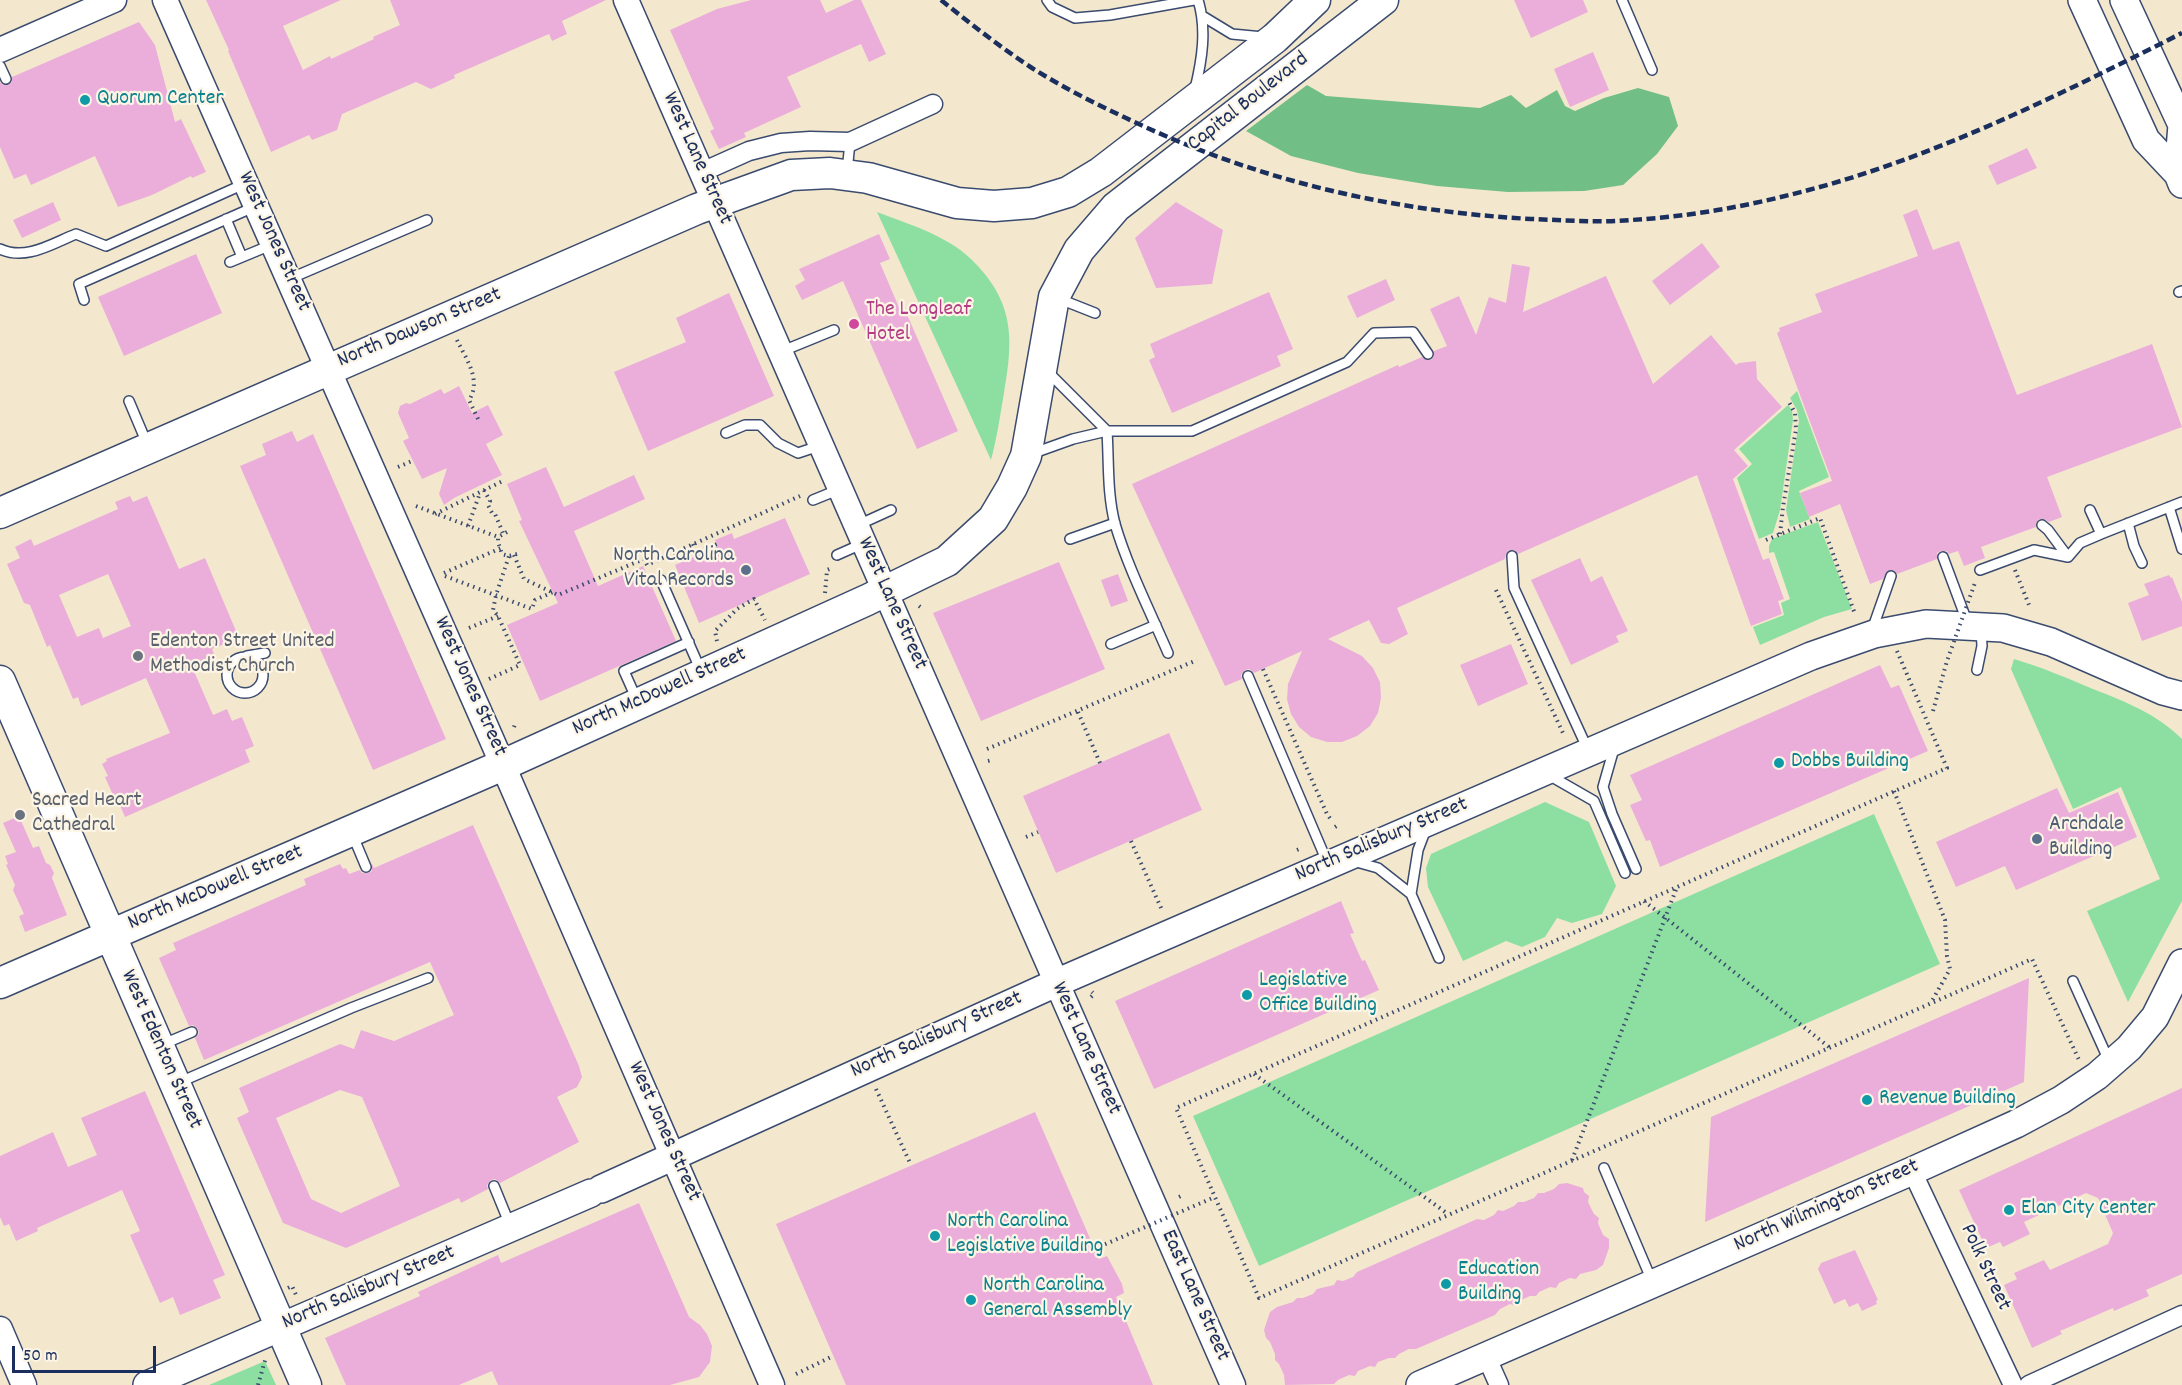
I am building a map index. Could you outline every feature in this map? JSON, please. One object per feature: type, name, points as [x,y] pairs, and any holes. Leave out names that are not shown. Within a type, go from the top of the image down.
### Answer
[{"type":"main road","name":"Capital Boulevard","points":[[1101,172],[1275,38],[1315,0]]},
{"type":"main road","name":"Capital Boulevard","points":[[1116,207],[1383,0]]},
{"type":"main road","points":[[1330,41],[1405,0]]},
{"type":"main road","points":[[2082,0],[2146,140],[2180,164]]},
{"type":"main road","points":[[2124,0],[2177,102],[2182,125],[2180,164]]},
{"type":"main road","name":"North Dawson Street","points":[[0,513],[714,201],[791,175],[831,173],[868,178],[957,203],[994,206],[1032,203],[1068,192],[1101,172]]},
{"type":"main road","name":"North McDowell Street","points":[[0,983],[503,765],[885,592],[947,561],[993,519],[1012,487],[1026,456],[1054,297],[1079,250],[1116,207]]},
{"type":"main road","name":"North Salisbury Street","points":[[147,1385],[596,1191],[1056,983],[1811,656],[1862,625],[1926,624],[2003,628],[2051,642],[2173,693]]},
{"type":"main road","name":"West Edenton Street","points":[[0,681],[306,1385]]},
{"type":"main road","points":[[2173,693],[2182,714]]},
{"type":"main road","name":"North Wilmington Street","points":[[1420,1385],[2016,1124],[2061,1101],[2129,1048],[2155,1017],[2182,963]]},
{"type":"street","points":[[0,50],[114,0]]},
{"type":"street","name":"West Jones Street","points":[[165,0],[503,765],[770,1380]]},
{"type":"street","name":"West Lane Street","points":[[626,0],[1155,1208]]},
{"type":"street","points":[[702,172],[749,151],[781,143],[850,142],[933,104]]},
{"type":"street","name":"Polk Street","points":[[1912,1170],[2013,1385]]},
{"type":"street","name":"East Lane Street","points":[[1155,1208],[1233,1385]]},
{"type":"street","points":[[2029,1385],[2182,1315]]},
{"type":"street","points":[[0,1329],[24,1385]]},
{"type":"street","points":[[1486,1356],[1499,1385]]},
{"type":"lane","points":[[1047,0],[1052,7],[1075,18],[1110,15],[1196,0],[1204,17],[1201,63],[1192,100]]},
{"type":"lane","points":[[1622,0],[1652,70]]},
{"type":"lane","points":[[1204,17],[1232,34],[1275,38]]},
{"type":"lane","points":[[0,66],[6,79]]},
{"type":"lane","points":[[847,176],[850,142]]},
{"type":"lane","points":[[0,249],[9,253],[27,253],[76,234],[106,246],[246,183]]},
{"type":"lane","points":[[84,300],[79,284],[256,206]]},
{"type":"lane","points":[[226,219],[242,257]]},
{"type":"lane","points":[[289,279],[427,220]]},
{"type":"lane","points":[[230,262],[273,244]]},
{"type":"lane","points":[[1054,297],[1095,313]]},
{"type":"lane","points":[[780,352],[834,330]]},
{"type":"lane","points":[[1026,456],[1073,439],[1107,431],[1192,431],[1347,362],[1374,333],[1413,332],[1428,354]]},
{"type":"lane","points":[[1042,366],[1107,431],[1108,483],[1115,522],[1128,561],[1168,653]]},
{"type":"lane","points":[[129,401],[149,448]]},
{"type":"lane","points":[[726,433],[745,425],[760,425],[778,443],[798,453],[810,451],[821,445]]},
{"type":"lane","points":[[811,496],[840,489]]},
{"type":"lane","points":[[2068,557],[2080,543],[2182,502]]},
{"type":"lane","points":[[2169,507],[2182,549]]},
{"type":"lane","points":[[837,555],[891,510]]},
{"type":"lane","points":[[2091,510],[2101,534]]},
{"type":"lane","points":[[1071,540],[1115,522]]},
{"type":"lane","points":[[2128,523],[2134,546],[2142,563]]},
{"type":"lane","points":[[2042,525],[2068,557]]},
{"type":"lane","points":[[1980,570],[2034,550],[2068,557]]},
{"type":"lane","points":[[1512,556],[1514,588],[1589,752]]},
{"type":"lane","points":[[1943,557],[1982,646],[1977,670]]},
{"type":"lane","points":[[1862,625],[1891,576]]},
{"type":"lane","points":[[661,580],[702,674]]},
{"type":"lane","points":[[1111,644],[1156,625]]},
{"type":"lane","points":[[638,703],[624,671],[689,642]]},
{"type":"lane","points":[[244,656],[259,663],[263,672],[262,682],[252,692],[245,693],[232,688],[227,679],[228,667],[231,662],[244,656],[265,653]]},
{"type":"lane","points":[[1248,676],[1335,861],[1378,868],[1411,894],[1440,958]]},
{"type":"lane","points":[[252,692],[256,703]]},
{"type":"lane","points":[[1617,740],[1603,787],[1636,869]]},
{"type":"lane","points":[[1542,772],[1594,801],[1625,873]]},
{"type":"lane","points":[[1411,894],[1418,850],[1430,820]]},
{"type":"lane","points":[[351,831],[366,867]]},
{"type":"lane","points":[[175,1084],[342,1012],[428,978]]},
{"type":"lane","points":[[2073,981],[2111,1064]]},
{"type":"lane","points":[[159,1046],[192,1032]]},
{"type":"lane","points":[[1604,1168],[1653,1283]]},
{"type":"lane","points":[[494,1186],[511,1228]]},
{"type":"path","points":[[457,339],[476,383],[475,392],[469,400],[478,419]]},
{"type":"path","points":[[1780,534],[1796,429],[1796,413],[1788,400]]},
{"type":"path","points":[[398,467],[412,461]]},
{"type":"path","points":[[435,514],[503,481]]},
{"type":"path","points":[[475,488],[490,501],[488,505],[505,532],[498,537]]},
{"type":"path","points":[[468,526],[481,492]]},
{"type":"path","points":[[513,555],[524,579],[558,595],[644,558],[647,565],[721,531],[811,496]]},
{"type":"path","points":[[416,507],[498,537]]},
{"type":"path","points":[[1766,540],[1815,517],[1820,518],[1862,625]]},
{"type":"path","points":[[721,531],[723,537]]},
{"type":"path","points":[[498,537],[502,554],[513,555]]},
{"type":"path","points":[[693,544],[697,553],[717,544]]},
{"type":"path","points":[[501,548],[444,574],[532,609],[535,600],[553,592]]},
{"type":"path","points":[[489,679],[519,665],[498,616],[493,610],[496,595],[513,555]]},
{"type":"path","points":[[2015,569],[2029,605]]},
{"type":"path","points":[[825,594],[827,570]]},
{"type":"path","points":[[1933,711],[1947,660],[1976,580]]},
{"type":"path","points":[[1496,590],[1563,733],[1560,734]]},
{"type":"path","points":[[717,641],[715,631],[737,609],[754,598],[765,620]]},
{"type":"path","points":[[470,628],[498,616]]},
{"type":"path","points":[[1896,651],[1947,768],[1176,1108],[1259,1298],[2032,959],[2080,1062]]},
{"type":"path","points":[[987,749],[1197,660]]},
{"type":"path","points":[[1263,669],[1332,821]]},
{"type":"path","points":[[1078,712],[1100,763]]},
{"type":"path","points":[[1894,791],[1946,920],[1947,956],[1950,969],[1931,1002]]},
{"type":"path","points":[[1026,837],[1038,832]]},
{"type":"path","points":[[1131,841],[1162,910]]},
{"type":"path","points":[[1572,1160],[1677,886]]},
{"type":"path","points":[[1644,901],[1829,1047]]},
{"type":"path","points":[[1253,1074],[1448,1214]]},
{"type":"path","points":[[876,1089],[910,1163]]},
{"type":"path","points":[[1094,1249],[1215,1197]]},
{"type":"path","points":[[292,1286],[296,1295]]},
{"type":"path","points":[[796,1374],[833,1356]]},
{"type":"path","points":[[258,1385],[265,1361]]},
{"type":"green space","points":[[1307,85],[1326,96],[1480,108],[1511,95],[1526,108],[1557,90],[1565,106],[1575,111],[1604,98],[1638,88],[1669,97],[1678,126],[1657,154],[1623,185],[1584,191],[1508,192],[1437,186],[1358,173],[1291,156],[1246,131]]},
{"type":"green space","points":[[877,212],[926,231],[961,251],[985,275],[1003,305],[1009,337],[1009,354],[1000,419],[991,460]]},
{"type":"green space","points":[[1797,391],[1829,477],[1799,491],[1810,519],[1790,527],[1786,510],[1799,421],[1797,410],[1790,398]]},
{"type":"green space","points":[[1788,405],[1792,410],[1793,420],[1780,510],[1773,533],[1759,539],[1737,478],[1752,464],[1739,449]]},
{"type":"green space","points":[[1818,522],[1852,609],[1824,617],[1760,645],[1753,627],[1784,615],[1781,603],[1790,599],[1774,552],[1769,553],[1772,539]]},
{"type":"green space","points":[[2014,659],[2129,704],[2162,722],[2182,739],[2182,901],[2128,1002],[2087,911],[2160,879],[2121,787],[2073,809],[2011,669]]},
{"type":"green space","points":[[1545,802],[1589,822],[1616,886],[1602,914],[1572,923],[1557,918],[1545,937],[1522,947],[1506,941],[1463,961],[1428,887],[1426,868],[1431,854]]},
{"type":"green space","points":[[1874,814],[1940,964],[1259,1266],[1193,1116]]},
{"type":"green space","points":[[265,1361],[276,1385],[209,1385]]},
{"type":"building","points":[[206,0],[341,0],[283,26],[303,70],[330,56],[331,59],[400,25],[390,0],[606,0],[562,21],[567,34],[552,41],[549,34],[454,75],[455,78],[431,89],[416,82],[342,114],[337,130],[312,140],[309,135],[271,152]]},
{"type":"building","points":[[751,0],[820,0],[826,13],[854,0],[861,0],[886,54],[869,62],[861,44],[787,77],[801,107],[744,133],[746,137],[719,149],[710,131],[714,129],[670,30],[717,9]]},
{"type":"building","points":[[1514,0],[1583,0],[1588,12],[1531,38]]},
{"type":"building","name":"Quorum Center","points":[[139,22],[155,45],[175,122],[181,119],[206,172],[192,178],[191,176],[152,195],[118,207],[95,156],[31,185],[26,174],[14,179],[0,147],[0,82],[8,85],[12,82],[12,77]]},
{"type":"building","points":[[1593,52],[1609,90],[1570,107],[1554,69]]},
{"type":"building","points":[[2027,148],[2037,168],[1997,185],[1988,166]]},
{"type":"building","points":[[53,202],[61,220],[22,238],[13,220]]},
{"type":"building","points":[[1176,202],[1223,230],[1212,284],[1156,288],[1135,238]]},
{"type":"building","points":[[1917,209],[1933,250],[1959,241],[2017,395],[2152,344],[2182,427],[2047,477],[2062,517],[2049,522],[2039,519],[2036,527],[1981,547],[1985,558],[1964,566],[1958,551],[1949,554],[1947,551],[1941,551],[1937,553],[1937,559],[1897,574],[1894,570],[1889,570],[1883,579],[1870,584],[1840,504],[1809,517],[1800,493],[1832,481],[1777,333],[1780,331],[1779,328],[1822,312],[1815,294],[1918,256],[1903,215]]},
{"type":"building","points":[[879,234],[890,259],[880,263],[901,312],[905,310],[958,431],[917,449],[843,281],[802,300],[795,286],[805,280],[799,269]]},
{"type":"building","points":[[1702,243],[1720,267],[1670,305],[1652,281]]},
{"type":"building","points":[[196,254],[222,313],[124,356],[98,297]]},
{"type":"building","points":[[1512,264],[1530,267],[1523,312],[1606,276],[1653,384],[1711,335],[1736,365],[1756,361],[1757,379],[1782,407],[1734,450],[1748,466],[1733,479],[1763,560],[1769,558],[1784,599],[1778,601],[1782,614],[1751,626],[1697,475],[1518,554],[1514,550],[1509,550],[1505,559],[1397,608],[1408,634],[1389,644],[1381,643],[1369,620],[1328,639],[1362,656],[1373,668],[1380,682],[1381,698],[1378,713],[1370,726],[1357,736],[1342,742],[1327,742],[1311,737],[1299,727],[1291,714],[1287,699],[1288,684],[1302,651],[1254,673],[1249,669],[1245,670],[1241,675],[1242,679],[1225,686],[1132,484],[1398,365],[1399,367],[1422,357],[1431,360],[1434,351],[1447,346],[1430,309],[1459,296],[1476,335],[1489,297],[1506,303]]},
{"type":"building","points":[[1386,279],[1395,300],[1357,318],[1347,296]]},
{"type":"building","points":[[1269,292],[1293,349],[1277,356],[1281,366],[1172,413],[1149,360],[1155,357],[1150,344]]},
{"type":"building","points":[[729,293],[774,396],[648,451],[614,372],[686,342],[676,318]]},
{"type":"building","points":[[459,386],[472,413],[488,405],[503,435],[486,444],[502,475],[444,505],[439,494],[447,468],[422,479],[403,441],[409,438],[398,413],[400,406],[406,403],[410,404],[441,389],[444,394]]},
{"type":"building","points":[[292,431],[297,442],[313,434],[446,739],[373,770],[240,466],[266,455],[262,444]]},
{"type":"building","points":[[546,467],[564,507],[634,475],[645,499],[574,531],[598,586],[643,566],[676,641],[540,701],[507,625],[558,603],[519,521],[522,520],[507,484]]},
{"type":"building","name":"Edenton Street United Methodist Church","points":[[130,496],[133,502],[147,496],[179,569],[205,558],[239,638],[212,649],[216,659],[193,669],[213,715],[227,709],[232,721],[242,717],[254,746],[245,750],[250,762],[125,817],[105,777],[108,776],[102,764],[107,761],[106,759],[170,733],[146,678],[81,706],[78,697],[73,699],[50,645],[47,647],[30,605],[24,603],[7,564],[20,558],[15,547],[31,539],[34,546],[118,509],[115,502]],"holes":[[[108,574],[131,626],[103,638],[99,628],[77,637],[59,595]]]},
{"type":"building","points":[[785,518],[810,574],[699,623],[675,565],[718,546],[715,540],[732,533],[734,539]]},
{"type":"building","points":[[1580,558],[1591,582],[1602,576],[1628,631],[1616,636],[1619,642],[1571,665],[1531,580]]},
{"type":"building","points":[[1059,562],[1105,669],[981,721],[933,613]]},
{"type":"building","points":[[1118,574],[1128,601],[1111,607],[1101,580]]},
{"type":"building","points":[[2169,575],[2172,577],[2182,602],[2182,626],[2142,641],[2128,603],[2149,595],[2144,584]]},
{"type":"building","points":[[1511,644],[1528,684],[1478,706],[1460,665]]},
{"type":"building","name":"Dobbs Building","points":[[1880,665],[1891,688],[1899,685],[1928,751],[1660,867],[1650,840],[1646,841],[1630,805],[1642,800],[1630,775]]},
{"type":"building","points":[[1169,733],[1202,810],[1056,873],[1023,796]]},
{"type":"building","name":"Archdale Building","points":[[2057,788],[2069,813],[2118,792],[2137,837],[2016,890],[2005,866],[1956,887],[1936,842]]},
{"type":"building","points":[[19,816],[33,848],[39,846],[46,863],[50,865],[54,873],[52,878],[67,915],[25,932],[19,916],[24,914],[13,890],[15,885],[6,865],[8,864],[5,856],[16,852],[3,823]]},
{"type":"building","points":[[473,825],[579,1066],[582,1077],[577,1087],[557,1097],[579,1142],[500,1183],[495,1179],[491,1180],[487,1185],[488,1189],[461,1203],[459,1198],[346,1248],[283,1223],[237,1118],[249,1112],[239,1088],[340,1044],[354,1049],[361,1030],[394,1041],[454,1015],[430,962],[204,1060],[195,1038],[199,1033],[198,1029],[193,1025],[189,1026],[159,958],[176,950],[173,943],[306,885],[304,879],[340,864],[349,874],[360,870],[362,873],[368,873],[372,871],[372,864],[374,868]],"holes":[[[340,1090],[362,1097],[400,1186],[341,1213],[311,1199],[276,1118]]]},
{"type":"building","name":"Legislative Office Building","points":[[1341,901],[1354,933],[1350,934],[1379,990],[1154,1089],[1115,1001]]},
{"type":"building","name":"Revenue Building","points":[[2029,978],[2024,1082],[1705,1222],[1711,1117]]},
{"type":"building","name":"Elan City Center","points":[[2182,1088],[2182,1274],[2146,1290],[2149,1296],[2114,1311],[2113,1308],[2060,1331],[2062,1334],[2032,1348],[2004,1285],[2017,1279],[2014,1273],[2044,1260],[2050,1270],[2108,1244],[2113,1233],[2098,1198],[2086,1193],[2024,1222],[2030,1234],[2003,1247],[2000,1242],[1986,1248],[1959,1190]]},
{"type":"building","points":[[145,1091],[225,1275],[213,1280],[221,1298],[180,1315],[173,1297],[160,1303],[130,1235],[140,1231],[122,1190],[37,1228],[38,1231],[16,1241],[9,1224],[4,1226],[0,1217],[0,1156],[53,1132],[68,1167],[97,1155],[81,1118]]},
{"type":"building","name":"North Carolina Legislative Building","points":[[1035,1112],[1099,1259],[1107,1256],[1122,1284],[1124,1293],[1116,1297],[1153,1385],[846,1385],[776,1224]]},
{"type":"building","name":"Education Building","points":[[1567,1183],[1583,1188],[1589,1196],[1588,1202],[1594,1214],[1599,1218],[1598,1223],[1603,1235],[1609,1239],[1609,1248],[1603,1265],[1596,1270],[1580,1274],[1576,1279],[1570,1278],[1559,1283],[1556,1288],[1550,1287],[1536,1296],[1519,1301],[1516,1306],[1510,1304],[1500,1309],[1495,1315],[1416,1349],[1409,1349],[1395,1358],[1378,1362],[1375,1367],[1370,1366],[1358,1371],[1355,1376],[1349,1375],[1334,1384],[1285,1385],[1284,1375],[1275,1360],[1275,1354],[1264,1330],[1270,1312],[1297,1298],[1313,1294],[1317,1289],[1334,1285],[1337,1280],[1343,1281],[1353,1277],[1357,1272],[1477,1219],[1484,1220],[1498,1210],[1503,1211],[1518,1202],[1534,1198],[1538,1193],[1544,1193],[1559,1184]]},
{"type":"building","points":[[639,1203],[689,1317],[700,1325],[712,1346],[710,1362],[699,1377],[670,1385],[498,1385],[492,1371],[459,1385],[346,1385],[325,1338],[420,1296],[418,1292],[498,1255],[501,1263]]},
{"type":"building","points":[[1855,1250],[1878,1300],[1877,1304],[1862,1311],[1858,1303],[1849,1307],[1845,1299],[1834,1304],[1818,1269],[1821,1263]]},
{"type":"railway","points":[[941,0],[1008,52],[1055,82],[1126,118],[1224,159],[1323,189],[1374,200],[1478,215],[1581,221],[1651,219],[1730,208],[1840,181],[1891,165],[1990,125],[2182,33]]},
{"type":"place","name":"Quorum Center","points":[[85,100]]},
{"type":"place","name":"The Longleaf Hotel","points":[[854,324]]},
{"type":"place","name":"North Carolina Vital Records","points":[[746,570]]},
{"type":"place","name":"Edenton Street United Methodist Church","points":[[138,656]]},
{"type":"place","name":"Dobbs Building","points":[[1779,763]]},
{"type":"place","name":"Sacred Heart Cathedral","points":[[20,815]]},
{"type":"place","name":"Archdale Building","points":[[2037,839]]},
{"type":"place","name":"Legislative Office Building","points":[[1247,995]]},
{"type":"place","name":"Revenue Building","points":[[1867,1100]]},
{"type":"place","name":"Elan City Center","points":[[2009,1210]]},
{"type":"place","name":"North Carolina Legislative Building","points":[[935,1236]]},
{"type":"place","name":"Education Building","points":[[1446,1284]]},
{"type":"place","name":"North Carolina General Assembly","points":[[971,1300]]}]
